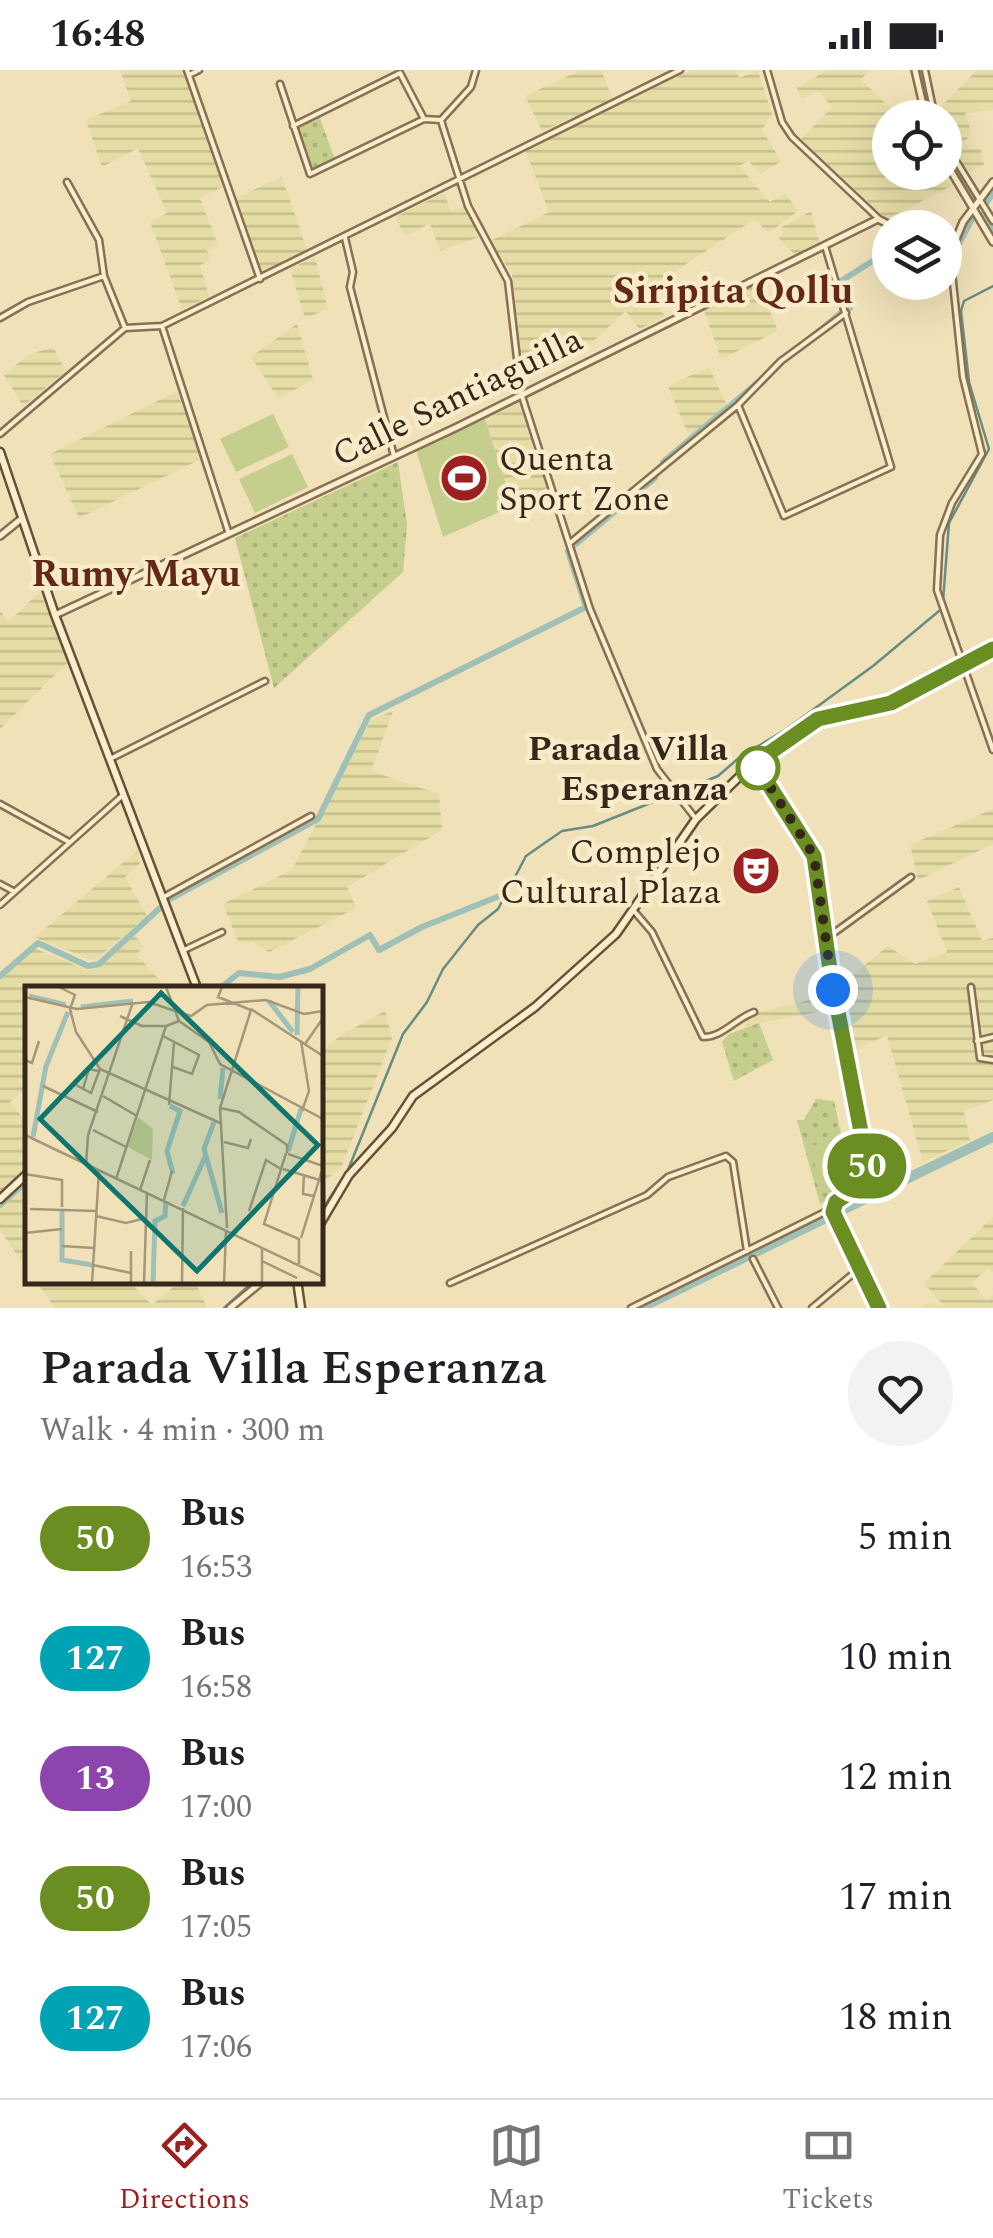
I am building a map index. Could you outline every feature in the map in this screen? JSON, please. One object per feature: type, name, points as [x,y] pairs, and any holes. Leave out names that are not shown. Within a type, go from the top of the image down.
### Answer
[{"type":"main road","points":[[0,452],[55,615],[195,986]]},
{"type":"main road","points":[[322,1221],[349,1175],[392,1128],[424,1084],[535,1008],[616,934],[696,819],[755,763],[818,719],[882,707],[993,649]]},
{"type":"main road","points":[[755,763],[814,856],[825,943],[870,1179],[834,1214],[880,1308]]},
{"type":"main road","points":[[0,1199],[25,1176]]},
{"type":"main road","points":[[298,1283],[302,1308]]},
{"type":"street","points":[[199,70],[188,72],[260,279]]},
{"type":"street","points":[[441,120],[470,87],[476,70]]},
{"type":"street","points":[[0,434],[125,328],[162,326],[680,70]]},
{"type":"street","points":[[767,70],[782,122],[792,136],[872,213]]},
{"type":"street","points":[[920,71],[924,100]]},
{"type":"street","points":[[920,71],[929,100]]},
{"type":"street","points":[[294,126],[400,73],[424,119]]},
{"type":"street","points":[[280,84],[310,174],[424,119],[441,120]]},
{"type":"street","points":[[441,120],[468,206],[508,281],[521,393],[612,663],[657,770],[696,819]]},
{"type":"street","points":[[962,172],[993,221]]},
{"type":"street","points":[[67,182],[99,240],[104,276],[125,328]]},
{"type":"street","points":[[962,226],[993,182]]},
{"type":"street","points":[[962,190],[993,242]]},
{"type":"street","name":"Calle Santiaguilla","points":[[55,615],[394,456],[872,222]]},
{"type":"street","points":[[345,237],[353,272],[350,287],[394,456]]},
{"type":"street","points":[[738,405],[784,516],[891,466],[825,246]]},
{"type":"street","points":[[0,318],[28,302],[104,276]]},
{"type":"street","points":[[954,300],[963,377],[982,454],[952,503],[940,535],[940,603],[965,663],[993,750]]},
{"type":"street","points":[[570,544],[738,405],[781,361],[846,313]]},
{"type":"street","points":[[162,326],[228,531]]},
{"type":"street","points":[[0,536],[21,519]]},
{"type":"street","points":[[110,759],[265,680]]},
{"type":"street","points":[[0,905],[123,795]]},
{"type":"street","points":[[0,804],[69,842]]},
{"type":"street","points":[[162,898],[311,816]]},
{"type":"street","points":[[825,943],[910,876]]},
{"type":"street","points":[[0,884],[14,892]]},
{"type":"street","points":[[634,911],[652,932],[703,1037],[722,1034],[735,1019],[754,1012]]},
{"type":"street","points":[[182,950],[222,932]]},
{"type":"street","points":[[971,988],[980,1058],[993,1060]]},
{"type":"street","points":[[977,1041],[993,1037]]},
{"type":"street","points":[[450,1283],[631,1203],[668,1177],[726,1156],[733,1162],[747,1251]]},
{"type":"street","points":[[631,1308],[834,1214]]},
{"type":"street","points":[[752,1259],[778,1308]]},
{"type":"street","points":[[812,1308],[860,1268]]},
{"type":"street","points":[[230,1308],[260,1283]]},
{"type":"shaded area","points":[[120,70],[183,70],[224,186],[200,198],[218,245],[207,250],[210,260],[200,265],[209,297],[182,309],[150,222],[167,213],[138,148],[102,167],[86,120],[131,101]]},
{"type":"shaded area","points":[[581,70],[601,70],[613,100],[542,131],[525,96]]},
{"type":"shaded area","points":[[692,70],[736,70],[739,78],[758,71],[772,114],[762,130],[781,161],[761,174],[748,161],[739,166],[770,202],[785,193],[798,211],[768,233],[757,221],[750,222],[680,268],[650,292],[665,317],[639,329],[626,311],[581,352],[573,340],[522,361],[512,274],[490,241],[549,212],[525,149]]},
{"type":"shaded area","points":[[827,70],[870,70],[861,79],[882,100],[872,100],[872,190],[943,190],[904,210],[877,210],[801,139],[832,107],[818,91],[802,99],[797,88]]},
{"type":"shaded area","points":[[977,70],[993,70],[993,110],[965,113],[972,134],[965,141],[969,149],[981,149],[984,165],[967,173],[962,165],[962,100],[948,100]]},
{"type":"shaded area","points":[[282,177],[307,250],[262,273],[236,198]]},
{"type":"shaded area","points":[[444,193],[451,211],[465,206],[479,237],[440,251],[430,223],[405,236],[395,217]]},
{"type":"shaded area","points":[[811,211],[820,245],[795,255],[779,238],[784,233],[780,228]]},
{"type":"shaded area","points":[[315,257],[328,309],[305,318],[290,269]]},
{"type":"shaded area","points":[[758,283],[778,331],[721,359],[703,308]]},
{"type":"shaded area","points":[[297,324],[313,380],[278,398],[251,357]]},
{"type":"shaded area","points":[[53,347],[66,371],[23,406],[4,375],[28,355]]},
{"type":"shaded area","points":[[709,367],[728,408],[690,439],[668,386]]},
{"type":"shaded area","points":[[178,391],[201,459],[79,518],[50,454]]},
{"type":"shaded area","points":[[519,403],[547,488],[513,506],[485,419]]},
{"type":"shaded area","points":[[40,592],[69,661],[0,729],[0,610],[8,622]]},
{"type":"shaded area","points":[[393,711],[371,771],[439,794],[442,830],[347,887],[356,908],[269,952],[253,942],[238,942],[223,904],[292,870],[371,720]]},
{"type":"shaded area","points":[[993,809],[993,844],[918,880],[910,845]]},
{"type":"shaded area","points":[[137,851],[140,863],[125,877],[147,916],[94,961],[35,937]]},
{"type":"shaded area","points":[[959,887],[982,941],[993,938],[993,1100],[964,1111],[970,1140],[923,1162],[887,1035],[851,1052],[839,986],[888,946],[915,964],[947,952],[927,901]]},
{"type":"shaded area","points":[[133,933],[144,947],[136,954],[161,982],[157,986],[25,986],[25,1091],[10,1102],[25,1121],[25,1169],[0,1192],[0,978],[33,948],[88,970]]},
{"type":"shaded area","points":[[830,995],[832,1009],[746,1026],[748,1015]]},
{"type":"shaded area","points":[[385,1011],[392,1038],[340,1170],[322,1181],[322,1051],[340,1036]]},
{"type":"shaded area","points":[[21,1185],[25,1192],[25,1266],[0,1230],[0,1208]]},
{"type":"shaded area","points":[[993,1217],[993,1272],[988,1268],[972,1283],[987,1301],[993,1295],[993,1308],[923,1308],[928,1303],[944,1306],[924,1283]]},
{"type":"shaded area","points":[[37,1283],[131,1283],[152,1305],[178,1283],[196,1283],[207,1308],[55,1308]]},
{"type":"green space","points":[[319,116],[335,159],[313,169],[298,128]]},
{"type":"green space","points":[[273,414],[289,447],[236,472],[220,439]]},
{"type":"green space","name":"Quenta Sport Zone","points":[[485,419],[513,506],[443,537],[416,450]]},
{"type":"green space","points":[[292,454],[308,487],[255,513],[239,479]]},
{"type":"green space","points":[[398,462],[407,525],[403,572],[274,688],[235,538]]},
{"type":"green space","points":[[759,1023],[773,1060],[734,1081],[722,1042],[729,1034]]},
{"type":"green space","points":[[816,1099],[834,1101],[850,1175],[862,1172],[864,1179],[820,1204],[797,1120],[804,1120]]},
{"type":"green space","points":[[836,1140],[847,1185],[821,1191],[810,1146]]},
{"type":"waterway","points":[[921,70],[927,100]]},
{"type":"waterway","points":[[962,181],[974,201]]},
{"type":"waterway","points":[[987,202],[993,193]]},
{"type":"waterway","points":[[983,214],[993,230]]},
{"type":"waterway","points":[[962,238],[972,219]]},
{"type":"waterway","points":[[850,308],[841,281],[872,261]]},
{"type":"waterway","points":[[943,601],[949,523],[989,449],[969,382],[961,311],[964,301],[993,286]]},
{"type":"waterway","points":[[663,462],[843,311]]},
{"type":"waterway","points":[[576,544],[655,478]]},
{"type":"waterway","points":[[170,899],[318,819],[369,715],[586,607],[568,551]]},
{"type":"waterway","points":[[322,1210],[348,1170],[403,1034],[427,1002],[443,969],[478,925],[498,909],[526,856],[562,831],[593,826],[718,776],[873,666],[939,611]]},
{"type":"waterway","points":[[223,986],[239,973],[279,977],[310,969],[370,935],[379,950],[422,927],[497,897]]},
{"type":"waterway","points":[[0,976],[38,943],[88,966],[99,964],[161,907]]},
{"type":"waterway","points":[[640,1308],[993,1137]]},
{"type":"waterway","points":[[0,1205],[25,1183]]},
{"type":"waterway","points":[[224,1308],[252,1283]]},
{"type":"bus line","name":"50","points":[[879,1308],[833,1212],[836,1202],[868,1184],[870,1179],[830,970],[814,856],[755,763],[826,715],[872,710],[891,703],[993,649]]},
{"type":"place","name":"Quenta Sport Zone","points":[[464,478]]},
{"type":"place","name":"Parada Villa Esperanza","points":[[758,768]]},
{"type":"place","name":"Complejo Cultural Plaza","points":[[756,871]]},
{"type":"district","name":"Siripita Qollu","points":[[733,290]]},
{"type":"district","name":"Rumy Mayu","points":[[136,573]]},
{"type":"route","points":[[758,768],[755,763],[814,856],[833,990]]}]
